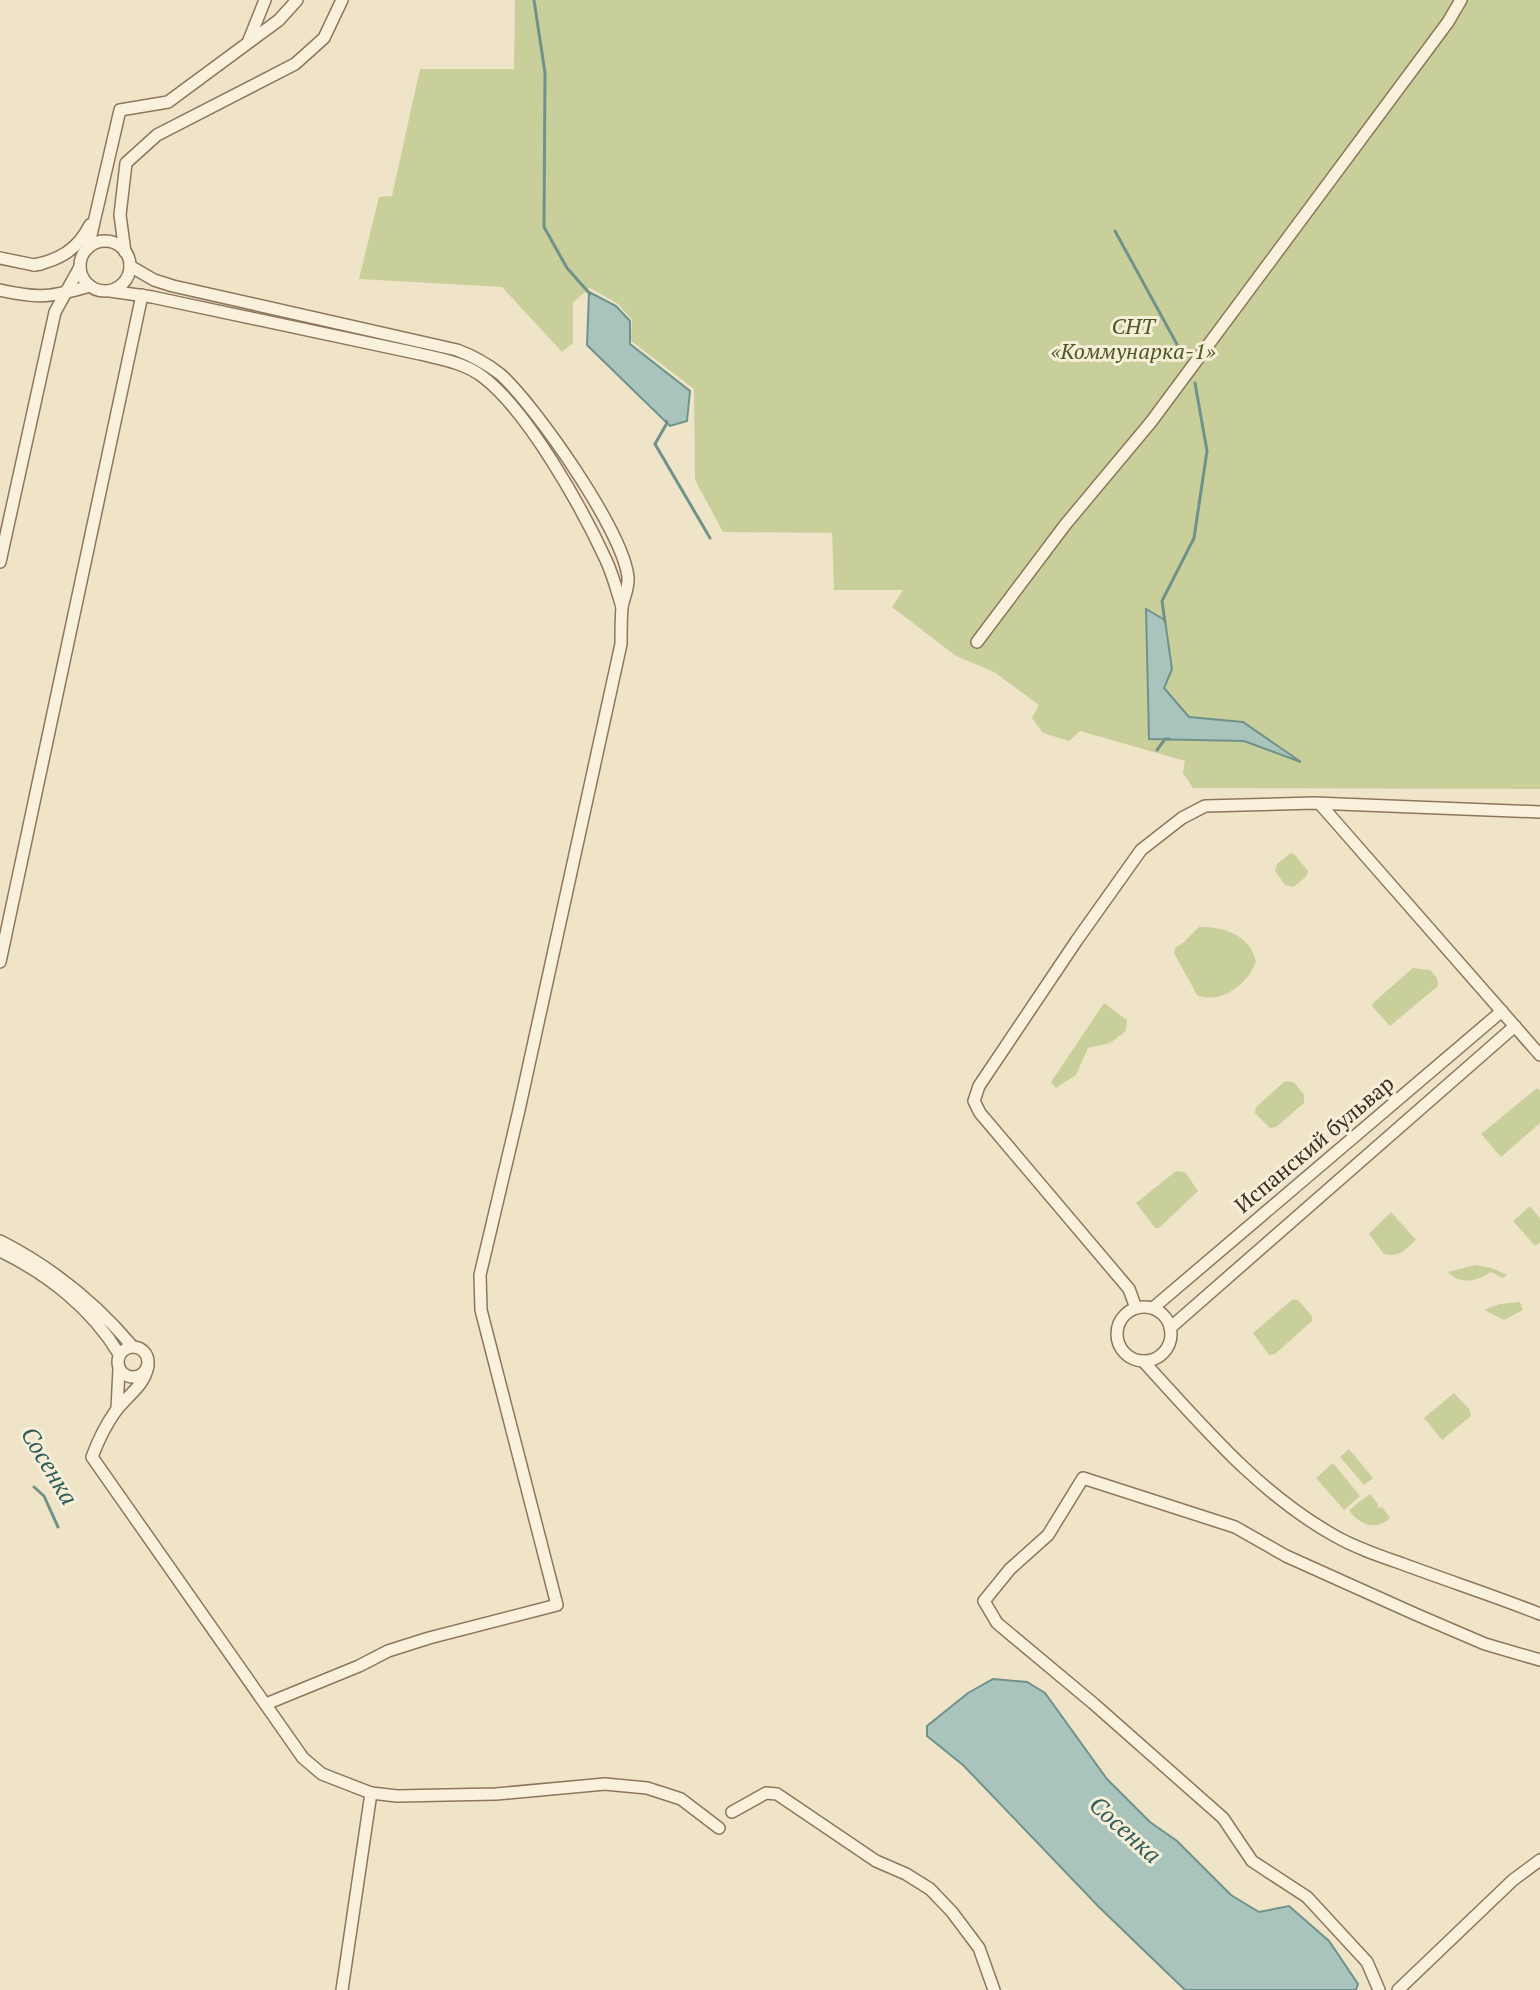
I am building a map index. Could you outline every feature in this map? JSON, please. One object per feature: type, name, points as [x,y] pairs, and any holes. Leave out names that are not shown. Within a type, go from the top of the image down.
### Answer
[{"type":"street","points":[[248,43],[265,0]]},
{"type":"street","points":[[0,562],[55,312],[86,251],[120,110],[168,102],[279,20],[297,0]]},
{"type":"street","points":[[110,291],[126,279],[130,266],[120,215],[126,163],[157,135],[295,64],[324,38],[342,0]]},
{"type":"street","points":[[977,642],[1065,525],[1151,422],[1337,174],[1461,0]]},
{"type":"street","points":[[34,265],[58,257],[80,243],[96,209]]},
{"type":"street","points":[[0,258],[34,265],[69,259],[101,242],[108,242],[125,252]]},
{"type":"street","points":[[130,266],[154,280],[173,286],[457,350],[480,359],[501,375],[532,408],[596,503],[624,561],[628,579],[622,607],[621,644],[480,1275],[481,1310],[557,1605],[388,1651],[266,1704]]},
{"type":"street","points":[[80,267],[90,286]]},
{"type":"street","points":[[0,290],[28,297],[51,297],[90,286],[460,364],[483,377],[518,415],[555,467],[607,562],[622,607]]},
{"type":"street","points":[[0,962],[142,295]]},
{"type":"street","points":[[1320,804],[1540,1055]]},
{"type":"street","points":[[1136,1308],[1129,1289],[980,1113],[974,1101],[976,1092],[1077,940],[1145,847],[1182,818],[1205,806],[1320,804],[1540,812]]},
{"type":"street","points":[[1338,822],[1338,813],[1349,805]]},
{"type":"street","name":"Испанский бульвар","points":[[1153,1308],[1502,1011]]},
{"type":"street","name":"Испанский бульвар","points":[[1170,1328],[1515,1026]]},
{"type":"street","points":[[0,1241],[74,1288],[132,1346],[145,1352],[148,1366],[146,1377],[117,1409],[102,1432],[92,1457],[303,1758],[322,1774],[371,1793],[397,1796],[496,1794],[605,1784],[647,1788],[681,1799],[719,1828]]},
{"type":"street","points":[[0,1251],[69,1294],[106,1332],[119,1354],[117,1409]]},
{"type":"street","points":[[1143,1361],[1159,1356],[1169,1343],[1170,1328],[1161,1313],[1153,1308],[1136,1308],[1121,1319],[1118,1337],[1126,1354],[1143,1361],[1234,1459],[1264,1486],[1337,1537],[1540,1614]]},
{"type":"street","points":[[119,1354],[132,1346]]},
{"type":"street","points":[[119,1369],[135,1377],[143,1374],[148,1366]]},
{"type":"street","points":[[1379,1990],[1367,1962],[1307,1897],[1252,1861],[1223,1818],[997,1623],[984,1601],[1010,1569],[1048,1535],[1083,1478],[1235,1527],[1286,1556],[1415,1614],[1496,1648],[1540,1660]]},
{"type":"street","points":[[342,1990],[371,1793]]},
{"type":"street","points":[[732,1812],[766,1793],[777,1794],[876,1861],[930,1889],[979,1948],[994,1990]]},
{"type":"street","points":[[1398,1990],[1513,1880],[1540,1860]]},
{"type":"green space","name":"СНТ «Коммунарка-1»","points":[[515,0],[1540,0],[1540,789],[1193,788],[1183,773],[1185,761],[1080,731],[1069,741],[1043,733],[1032,718],[1039,705],[994,672],[956,656],[892,607],[903,590],[834,590],[832,533],[723,532],[695,480],[694,389],[631,341],[632,320],[618,304],[590,288],[573,302],[573,343],[562,352],[502,287],[359,279],[379,197],[392,196],[420,69],[514,69]]},
{"type":"green space","points":[[1291,853],[1308,871],[1306,877],[1293,887],[1285,885],[1275,871],[1277,864]]},
{"type":"green space","points":[[1199,927],[1234,934],[1253,952],[1256,961],[1247,977],[1224,995],[1197,995],[1174,953],[1176,947]]},
{"type":"green space","points":[[1413,968],[1430,970],[1437,978],[1438,986],[1390,1026],[1372,1006],[1373,1003]]},
{"type":"green space","points":[[1104,1003],[1127,1020],[1126,1031],[1110,1043],[1088,1048],[1076,1075],[1056,1088],[1051,1082]]},
{"type":"green space","points":[[1285,1081],[1294,1082],[1304,1095],[1304,1103],[1276,1127],[1270,1128],[1255,1113],[1256,1107]]},
{"type":"green space","points":[[1537,1088],[1540,1090],[1540,1123],[1501,1157],[1481,1134]]},
{"type":"green space","points":[[1176,1171],[1185,1172],[1198,1191],[1159,1228],[1155,1228],[1136,1203]]},
{"type":"green space","points":[[1530,1206],[1540,1218],[1540,1242],[1535,1246],[1513,1221]]},
{"type":"green space","points":[[1391,1212],[1416,1240],[1394,1255],[1384,1254],[1369,1234]]},
{"type":"green space","points":[[1475,1265],[1507,1275],[1503,1278],[1491,1272],[1475,1280],[1464,1281],[1448,1272]]},
{"type":"green space","points":[[1293,1299],[1299,1301],[1312,1316],[1312,1321],[1275,1354],[1269,1355],[1253,1333]]},
{"type":"green space","points":[[1520,1302],[1523,1310],[1504,1320],[1484,1310],[1499,1304]]},
{"type":"green space","points":[[1454,1393],[1470,1410],[1471,1416],[1442,1440],[1424,1418]]},
{"type":"green space","points":[[1349,1449],[1373,1478],[1364,1485],[1340,1457]]},
{"type":"green space","points":[[1333,1463],[1360,1496],[1344,1510],[1316,1478]]},
{"type":"green space","points":[[1370,1494],[1378,1508],[1382,1507],[1390,1518],[1379,1525],[1362,1522],[1349,1510]]},
{"type":"water","points":[[589,292],[616,306],[630,321],[630,344],[690,391],[687,421],[670,426],[587,345]]},
{"type":"water","points":[[1146,609],[1165,620],[1172,669],[1164,688],[1189,717],[1243,722],[1301,762],[1244,741],[1149,739]]},
{"type":"water","points":[[993,1679],[1027,1682],[1045,1693],[1107,1779],[1150,1822],[1177,1841],[1231,1895],[1259,1912],[1289,1906],[1329,1941],[1358,1984],[1356,1990],[1185,1990],[1099,1907],[963,1765],[927,1736],[927,1726],[968,1693]]},
{"type":"waterway","points":[[534,0],[545,73],[544,227],[567,268],[590,294]]},
{"type":"waterway","points":[[1115,231],[1179,348]]},
{"type":"waterway","points":[[1165,622],[1162,601],[1194,538],[1207,451],[1195,383]]},
{"type":"waterway","points":[[666,421],[655,444],[710,538]]},
{"type":"waterway","points":[[1157,750],[1165,739],[1169,739]]},
{"type":"waterway","name":"Сосенка","points":[[34,1487],[44,1496],[58,1527]]}]
